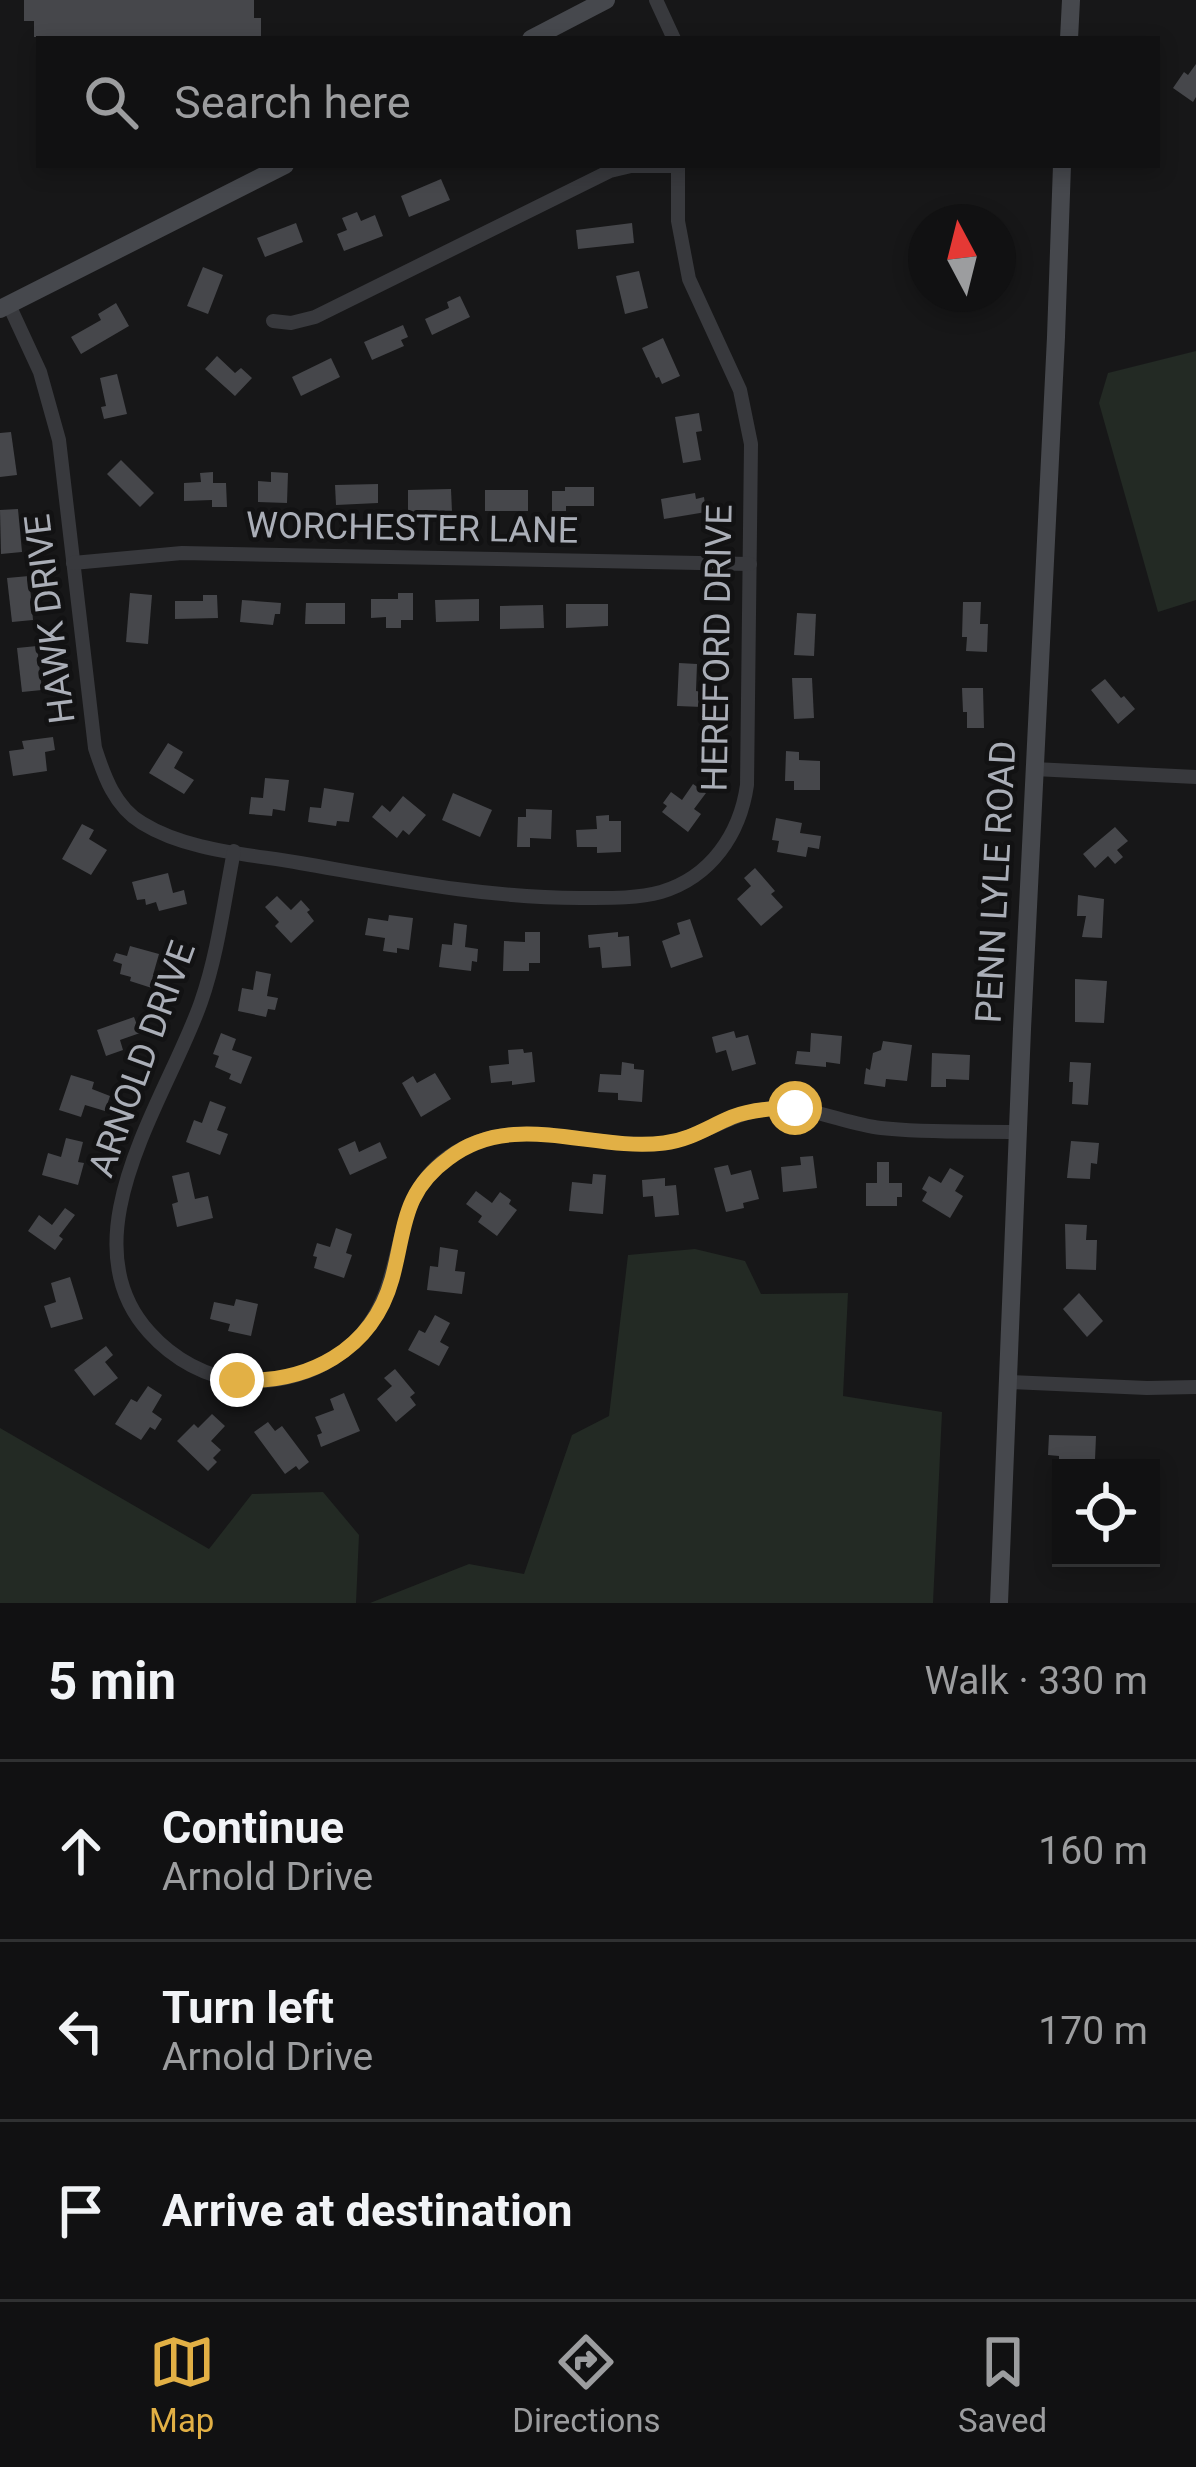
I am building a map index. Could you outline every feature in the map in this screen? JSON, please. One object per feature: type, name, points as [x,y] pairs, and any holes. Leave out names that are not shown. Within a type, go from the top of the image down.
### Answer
[{"type":"street","points":[[537,36],[606,0]]},
{"type":"street","points":[[656,0],[673,36]]},
{"type":"street","points":[[1069,36],[1071,0]]},
{"type":"street","points":[[5,307],[279,168]]},
{"type":"street","points":[[273,321],[291,323],[315,317],[623,168]]},
{"type":"street","name":"HEREFORD DRIVE","points":[[234,851],[495,895],[597,898],[644,895],[682,884],[715,859],[738,824],[747,785],[751,443],[740,390],[689,279],[677,221],[678,168]]},
{"type":"street","name":"PENN LYLE ROAD","points":[[999,1603],[1062,168]]},
{"type":"street","name":"HAWK DRIVE","points":[[5,307],[40,372],[51,406],[62,458],[95,748],[112,790],[138,821],[154,830],[234,851]]},
{"type":"street","name":"WORCHESTER LANE","points":[[74,563],[182,554],[750,564]]},
{"type":"street","points":[[1034,769],[1196,777]]},
{"type":"street","name":"ARNOLD DRIVE","points":[[234,851],[202,998],[144,1131],[116,1244],[123,1290],[143,1326],[175,1356],[213,1375],[278,1380],[326,1364],[344,1351],[373,1320],[384,1300],[402,1226],[420,1186],[451,1156],[493,1137],[531,1133],[668,1143],[772,1108],[795,1108],[878,1128],[1018,1132]]},
{"type":"street","points":[[1008,1382],[1196,1387]]},
{"type":"shaded area","points":[[1196,351],[1196,600],[1158,612],[1099,403],[1108,373]]},
{"type":"shaded area","points":[[695,1249],[745,1261],[761,1294],[848,1293],[843,1396],[942,1412],[933,1603],[370,1603],[469,1564],[524,1574],[572,1435],[609,1416],[628,1255]]},
{"type":"shaded area","points":[[0,1428],[209,1549],[252,1494],[323,1492],[359,1535],[356,1603],[0,1603]]},
{"type":"building","points":[[24,0],[254,0],[261,36],[34,37],[34,21],[24,21]]},
{"type":"building","points":[[1196,64],[1196,97],[1193,102],[1173,88]]},
{"type":"building","points":[[441,179],[450,200],[409,217],[401,196]]},
{"type":"building","points":[[357,212],[361,221],[375,215],[383,236],[344,251],[337,234],[347,230],[342,218]]},
{"type":"building","points":[[296,223],[303,242],[265,257],[257,238]]},
{"type":"building","points":[[632,223],[634,243],[578,249],[576,230]]},
{"type":"building","points":[[203,267],[223,275],[208,314],[187,306]]},
{"type":"building","points":[[639,271],[648,308],[625,314],[616,276]]},
{"type":"building","points":[[460,296],[470,317],[432,335],[425,319],[449,308],[447,302]]},
{"type":"building","points":[[116,303],[129,326],[81,354],[71,337],[101,320],[98,314]]},
{"type":"building","points":[[403,325],[408,337],[401,340],[404,346],[372,360],[364,342]]},
{"type":"building","points":[[663,338],[680,376],[662,384],[642,348]]},
{"type":"building","points":[[217,356],[235,373],[241,368],[252,378],[235,396],[205,369]]},
{"type":"building","points":[[331,358],[340,377],[301,396],[292,377]]},
{"type":"building","points":[[117,374],[127,414],[104,419],[100,378]]},
{"type":"building","points":[[699,413],[702,431],[696,432],[701,460],[683,463],[675,417]]},
{"type":"building","points":[[11,432],[17,475],[0,477],[0,433]]},
{"type":"building","points":[[121,460],[154,493],[140,507],[107,474]]},
{"type":"building","points":[[213,472],[213,483],[226,483],[227,507],[212,507],[212,500],[184,501],[184,483],[201,482],[200,473]]},
{"type":"building","points":[[271,472],[288,473],[287,503],[258,502],[258,481],[271,482]]},
{"type":"building","points":[[378,484],[378,503],[336,505],[335,485]]},
{"type":"building","points":[[565,487],[594,487],[594,506],[552,511],[552,491],[565,491]]},
{"type":"building","points":[[451,489],[452,512],[408,513],[408,490]]},
{"type":"building","points":[[485,490],[528,490],[528,511],[485,511]]},
{"type":"building","points":[[695,493],[696,499],[704,497],[706,512],[664,519],[661,499]]},
{"type":"building","points":[[18,509],[22,552],[1,554],[0,510]]},
{"type":"building","points":[[29,576],[33,620],[12,622],[7,578]]},
{"type":"building","points":[[130,593],[152,595],[148,644],[126,642]]},
{"type":"building","points":[[398,593],[413,593],[413,620],[401,620],[401,628],[386,628],[386,617],[371,618],[371,599],[398,599]]},
{"type":"building","points":[[203,595],[217,595],[218,618],[175,619],[175,601],[203,601]]},
{"type":"building","points":[[479,599],[479,621],[436,622],[435,600]]},
{"type":"building","points":[[242,600],[281,603],[280,614],[275,614],[273,625],[240,622]]},
{"type":"building","points":[[963,602],[981,602],[980,624],[988,624],[987,652],[966,651]]},
{"type":"building","points":[[306,603],[345,603],[345,624],[305,624]]},
{"type":"building","points":[[566,604],[608,604],[608,626],[566,628]]},
{"type":"building","points":[[543,605],[544,628],[500,629],[500,606]]},
{"type":"building","points":[[797,613],[816,614],[814,656],[794,655]]},
{"type":"building","points":[[37,646],[42,690],[22,692],[17,648]]},
{"type":"building","points":[[679,663],[697,664],[696,691],[702,692],[702,707],[677,706]]},
{"type":"building","points":[[792,678],[812,678],[814,718],[794,719]]},
{"type":"building","points":[[1105,679],[1135,709],[1118,724],[1091,690]]},
{"type":"building","points":[[962,688],[983,688],[984,728],[967,728]]},
{"type":"building","points":[[53,737],[55,750],[45,752],[47,771],[13,776],[9,751],[24,749],[22,741]]},
{"type":"building","points":[[168,743],[183,752],[174,768],[194,780],[184,794],[149,773]]},
{"type":"building","points":[[786,751],[799,752],[799,760],[820,761],[820,790],[794,790],[794,781],[785,781]]},
{"type":"building","points":[[265,778],[289,780],[285,811],[273,809],[272,816],[249,814],[251,797],[263,798]]},
{"type":"building","points":[[693,784],[706,793],[694,809],[701,814],[688,832],[662,812],[671,792],[682,800]]},
{"type":"building","points":[[324,788],[354,793],[349,822],[337,821],[336,826],[308,822],[310,807],[321,808]]},
{"type":"building","points":[[453,793],[492,810],[480,837],[442,820]]},
{"type":"building","points":[[403,796],[426,815],[409,835],[403,830],[397,838],[372,817],[382,805],[390,812]]},
{"type":"building","points":[[526,809],[552,810],[551,839],[530,838],[530,847],[517,847],[518,817],[526,817]]},
{"type":"building","points":[[609,815],[609,821],[621,821],[621,852],[597,853],[597,847],[577,847],[576,830],[597,829],[596,816]]},
{"type":"building","points":[[776,818],[802,823],[800,833],[821,836],[819,849],[808,847],[806,857],[777,852],[779,841],[772,840]]},
{"type":"building","points":[[82,824],[94,830],[89,839],[107,850],[91,875],[62,859]]},
{"type":"building","points":[[1115,827],[1128,841],[1117,850],[1123,857],[1115,864],[1108,856],[1095,868],[1083,854]]},
{"type":"building","points":[[755,868],[783,907],[761,926],[737,899],[751,886],[744,878]]},
{"type":"building","points":[[168,873],[173,893],[184,890],[187,904],[159,911],[156,902],[146,905],[145,899],[137,900],[132,882]]},
{"type":"building","points":[[1078,895],[1104,899],[1102,938],[1082,937],[1086,916],[1077,916]]},
{"type":"building","points":[[277,896],[291,910],[301,900],[314,921],[291,943],[265,907]]},
{"type":"building","points":[[389,915],[413,918],[409,950],[383,951],[385,938],[365,935],[368,918],[388,921]]},
{"type":"building","points":[[690,919],[703,957],[671,968],[662,941],[680,934],[677,923]]},
{"type":"building","points":[[454,923],[467,925],[465,947],[478,949],[471,971],[439,967],[442,944],[452,945]]},
{"type":"building","points":[[525,932],[540,932],[540,963],[529,963],[529,971],[503,971],[504,941],[525,942]]},
{"type":"building","points":[[618,932],[618,937],[629,936],[631,966],[602,968],[600,947],[589,948],[588,935]]},
{"type":"building","points":[[130,946],[159,954],[153,975],[162,978],[158,990],[120,974],[122,964],[113,961],[116,953],[127,956]]},
{"type":"building","points":[[256,971],[271,974],[267,996],[278,998],[275,1010],[268,1009],[266,1017],[238,1011],[242,988],[253,990]]},
{"type":"building","points":[[1075,979],[1107,981],[1104,1023],[1075,1022]]},
{"type":"building","points":[[134,1017],[140,1033],[120,1040],[123,1050],[106,1056],[97,1030]]},
{"type":"building","points":[[734,1031],[736,1038],[748,1035],[756,1064],[732,1071],[726,1050],[716,1053],[712,1037]]},
{"type":"building","points":[[221,1033],[236,1039],[232,1050],[252,1057],[241,1084],[215,1067],[219,1056],[213,1054]]},
{"type":"building","points":[[811,1033],[842,1036],[840,1064],[795,1064],[797,1051],[810,1052]]},
{"type":"building","points":[[883,1041],[912,1045],[907,1081],[886,1079],[885,1087],[864,1084],[866,1068],[870,1070],[873,1053],[881,1050]]},
{"type":"building","points":[[508,1050],[532,1052],[535,1082],[491,1083],[489,1066],[509,1064]]},
{"type":"building","points":[[932,1053],[970,1055],[969,1080],[946,1079],[946,1087],[931,1087]]},
{"type":"building","points":[[622,1062],[644,1070],[642,1102],[598,1092],[600,1074],[621,1075]]},
{"type":"building","points":[[1070,1062],[1091,1063],[1088,1105],[1072,1104]]},
{"type":"building","points":[[435,1073],[451,1099],[421,1117],[402,1083],[413,1076],[417,1083]]},
{"type":"building","points":[[71,1075],[94,1082],[92,1089],[110,1096],[105,1111],[85,1105],[81,1117],[59,1110]]},
{"type":"building","points":[[210,1101],[226,1107],[217,1130],[228,1134],[220,1155],[186,1142],[194,1120],[202,1123]]},
{"type":"building","points":[[66,1138],[83,1142],[78,1185],[42,1175],[48,1153],[61,1157]]},
{"type":"building","points":[[355,1141],[359,1152],[380,1142],[387,1158],[350,1175],[338,1149]]},
{"type":"building","points":[[1071,1141],[1099,1143],[1090,1179],[1067,1178]]},
{"type":"building","points":[[813,1156],[817,1188],[783,1192],[781,1167],[801,1165],[800,1157]]},
{"type":"building","points":[[877,1162],[889,1162],[889,1183],[902,1183],[897,1206],[866,1206],[866,1183],[877,1183]]},
{"type":"building","points":[[728,1165],[731,1175],[751,1170],[759,1199],[726,1212],[714,1168]]},
{"type":"building","points":[[950,1168],[964,1176],[955,1191],[963,1196],[950,1218],[922,1201],[927,1192],[922,1189],[929,1176],[941,1183]]},
{"type":"building","points":[[189,1172],[195,1199],[208,1196],[213,1218],[177,1227],[172,1176]]},
{"type":"building","points":[[593,1174],[606,1175],[603,1214],[569,1211],[572,1182],[592,1184]]},
{"type":"building","points":[[665,1178],[665,1186],[676,1185],[679,1215],[655,1217],[653,1196],[643,1197],[642,1180]]},
{"type":"building","points":[[476,1191],[492,1203],[500,1192],[517,1210],[497,1236],[478,1222],[482,1216],[466,1204]]},
{"type":"building","points":[[65,1208],[75,1215],[55,1250],[28,1231],[39,1215],[52,1225]]},
{"type":"building","points":[[1065,1224],[1087,1225],[1086,1240],[1097,1240],[1096,1270],[1066,1269]]},
{"type":"building","points":[[336,1228],[352,1234],[346,1253],[352,1255],[344,1278],[314,1268],[317,1243],[330,1247]]},
{"type":"building","points":[[440,1247],[458,1250],[455,1271],[465,1272],[462,1294],[427,1290],[430,1266],[438,1267]]},
{"type":"building","points":[[70,1277],[83,1319],[51,1328],[44,1306],[56,1302],[51,1283]]},
{"type":"building","points":[[1079,1293],[1103,1321],[1087,1337],[1063,1309]]},
{"type":"building","points":[[236,1299],[258,1304],[251,1336],[228,1331],[230,1324],[210,1319],[214,1302],[234,1306]]},
{"type":"building","points":[[435,1315],[450,1323],[440,1342],[449,1347],[439,1366],[408,1350]]},
{"type":"building","points":[[106,1346],[113,1355],[105,1362],[118,1378],[94,1396],[74,1370]]},
{"type":"building","points":[[395,1369],[415,1393],[410,1397],[416,1405],[396,1422],[377,1399],[392,1386],[384,1378]]},
{"type":"building","points":[[148,1386],[162,1395],[152,1412],[162,1419],[141,1440],[115,1424],[131,1399],[137,1402]]},
{"type":"building","points":[[344,1393],[360,1431],[321,1447],[317,1435],[322,1433],[315,1417],[334,1410],[330,1399]]},
{"type":"building","points":[[212,1414],[225,1426],[211,1441],[221,1450],[208,1471],[177,1441]]},
{"type":"building","points":[[268,1422],[275,1431],[282,1426],[309,1462],[285,1474],[254,1432]]},
{"type":"building","points":[[1049,1435],[1096,1436],[1095,1459],[1048,1455]]},
{"type":"route","points":[[237,1380],[258,1382],[302,1374],[326,1364],[360,1336],[384,1300],[402,1226],[420,1186],[470,1145],[531,1133],[668,1143],[752,1112],[795,1108]]}]
